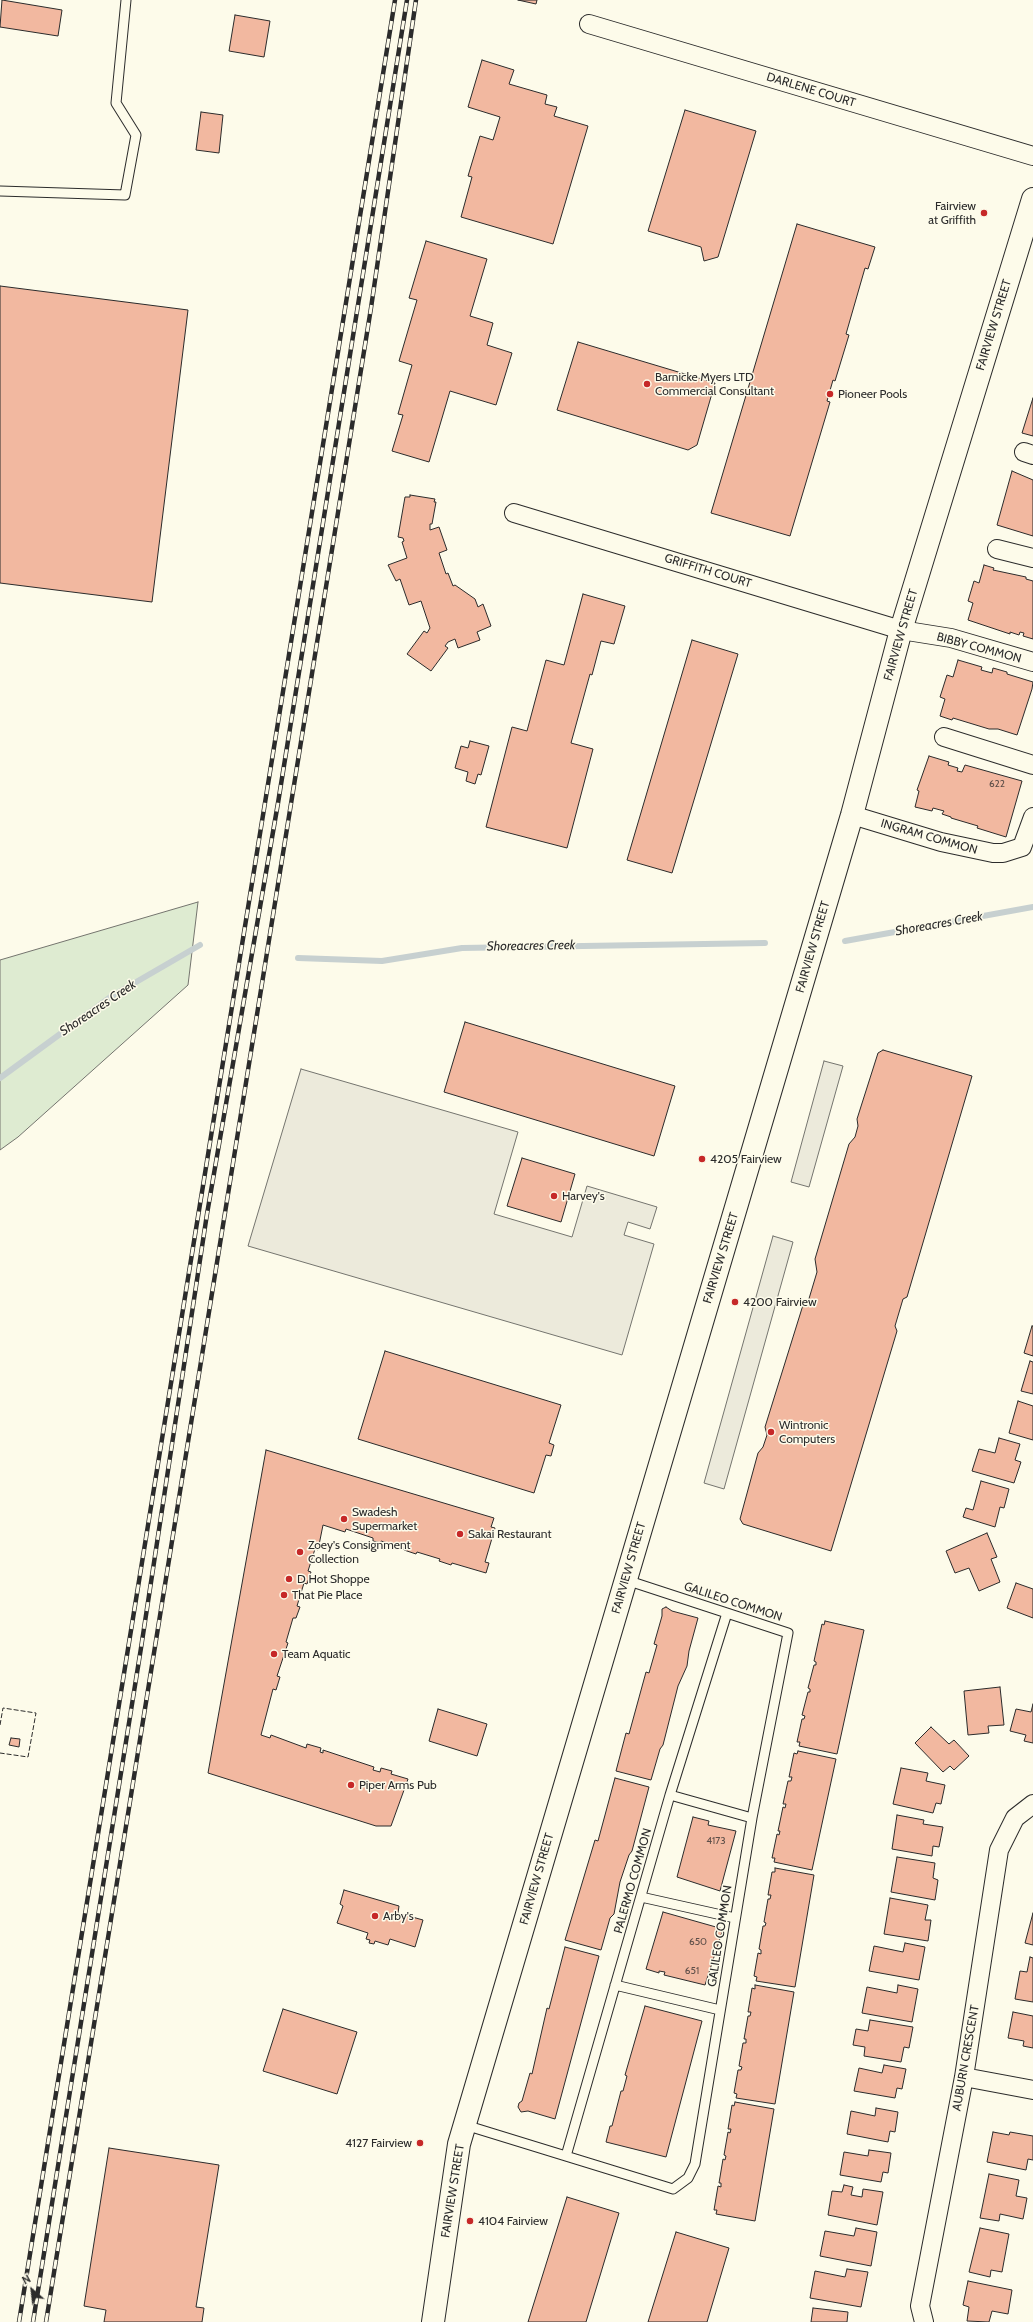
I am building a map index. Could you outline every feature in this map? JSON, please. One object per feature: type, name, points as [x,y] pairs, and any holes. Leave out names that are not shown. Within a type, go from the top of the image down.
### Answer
[{"type":"main road","name":"FAIRVIEW STREET","points":[[433,2322],[459,2144],[852,815],[901,630],[1033,199]]},
{"type":"street","name":"DARLENE COURT","points":[[589,24],[1033,156]]},
{"type":"street","name":"GRIFFITH COURT","points":[[514,513],[901,630]]},
{"type":"street","points":[[997,549],[1033,558]]},
{"type":"street","name":"BIBBY COMMON","points":[[901,630],[951,638],[1033,662]]},
{"type":"street","points":[[944,737],[1033,765]]},
{"type":"street","name":"INGRAM COMMON","points":[[852,815],[941,842],[993,853],[1003,853],[1022,847],[1033,817]]},
{"type":"street","name":"AUBURN CRESCENT","points":[[924,2322],[920,2306],[964,2077],[1000,1850],[1015,1818],[1033,1804]]},
{"type":"street","points":[[964,2077],[1033,2090]]},
{"type":"lane","points":[[0,191],[125,195],[136,135],[116,103],[126,0]]},
{"type":"lane","name":"GALILEO COMMON","points":[[465,2125],[673,2189],[688,2178],[695,2164],[752,1818],[788,1633],[626,1580]]},
{"type":"lane","name":"PALERMO COMMON","points":[[566,2156],[670,1795],[728,1613]]},
{"type":"lane","points":[[670,1795],[752,1818]]},
{"type":"lane","points":[[641,1897],[736,1918]]},
{"type":"lane","points":[[615,1985],[720,2010]]},
{"type":"green space","points":[[198,902],[188,985],[18,1137],[0,1150],[0,960]]},
{"type":"shaded area","points":[[824,1061],[843,1066],[809,1187],[791,1182]]},
{"type":"shaded area","points":[[301,1069],[518,1132],[494,1214],[572,1237],[587,1186],[657,1207],[650,1229],[628,1222],[624,1235],[654,1244],[622,1355],[248,1246]]},
{"type":"shaded area","points":[[773,1236],[793,1242],[724,1489],[704,1483]]},
{"type":"building","points":[[2,0],[62,10],[58,36],[0,27]]},
{"type":"building","points":[[518,0],[537,0],[536,4]]},
{"type":"building","points":[[235,15],[270,21],[264,57],[229,51]]},
{"type":"building","points":[[482,60],[514,70],[509,84],[547,95],[545,104],[557,107],[554,116],[588,126],[553,244],[461,217],[472,177],[468,176],[480,136],[493,140],[500,117],[468,107]]},
{"type":"building","points":[[685,110],[756,131],[718,257],[704,261],[701,247],[648,231]]},
{"type":"building","points":[[201,112],[223,115],[219,153],[196,150]]},
{"type":"building","points":[[797,224],[875,247],[868,269],[865,268],[846,334],[849,335],[835,381],[833,380],[827,401],[830,402],[790,536],[711,513]]},
{"type":"building","points":[[426,241],[487,259],[470,316],[493,323],[487,345],[512,353],[496,405],[450,391],[429,462],[392,451],[403,415],[398,414],[412,365],[399,361],[417,300],[409,298]]},
{"type":"building","points":[[0,286],[188,310],[152,602],[0,583]]},
{"type":"building","points":[[578,342],[715,383],[697,445],[688,450],[557,410]]},
{"type":"building","points":[[1033,398],[1033,436],[1022,433]]},
{"type":"building","points":[[1012,471],[1033,480],[1033,536],[997,525]]},
{"type":"building","points":[[410,495],[435,499],[434,502],[436,502],[432,524],[430,524],[430,530],[439,527],[447,550],[439,553],[446,574],[448,573],[453,586],[455,585],[475,599],[478,607],[483,604],[491,626],[477,632],[480,640],[458,648],[455,639],[448,642],[445,646],[448,648],[431,671],[407,654],[424,631],[427,633],[430,628],[421,601],[409,605],[400,579],[396,581],[388,565],[407,558],[402,542],[404,541],[403,538],[398,537],[405,497],[410,497]]},
{"type":"building","points":[[984,565],[994,568],[993,570],[1026,577],[1026,579],[1033,581],[1033,639],[1023,636],[1024,633],[1020,632],[1019,635],[1010,632],[1010,634],[968,620],[973,603],[968,601],[974,581],[979,583]]},
{"type":"building","points":[[583,594],[625,606],[614,644],[601,641],[592,675],[590,674],[571,743],[593,749],[567,848],[486,827],[512,727],[527,731],[546,660],[564,665]]},
{"type":"building","points":[[692,640],[738,654],[672,873],[627,860]]},
{"type":"building","points":[[958,660],[982,667],[981,670],[992,673],[993,668],[1033,682],[1017,735],[998,729],[989,729],[953,718],[952,720],[940,716],[945,699],[940,697],[947,675],[953,677]]},
{"type":"building","points":[[470,741],[489,746],[481,775],[478,774],[475,784],[466,781],[468,772],[455,768],[461,746],[468,748]]},
{"type":"building","points":[[929,756],[949,762],[948,765],[958,768],[957,771],[962,772],[965,765],[1022,781],[1006,837],[977,828],[978,826],[951,818],[942,814],[944,811],[933,808],[932,811],[915,807],[919,791],[917,790]]},
{"type":"building","points":[[465,1022],[675,1086],[654,1156],[444,1092]]},
{"type":"building","points":[[883,1050],[972,1076],[907,1297],[903,1299],[895,1326],[897,1331],[831,1551],[743,1524],[740,1519],[758,1453],[763,1447],[767,1435],[765,1427],[803,1305],[808,1302],[817,1272],[815,1259],[849,1144],[855,1137],[858,1126],[857,1119],[878,1053]]},
{"type":"building","points":[[522,1158],[575,1174],[561,1222],[507,1206]]},
{"type":"building","points":[[1033,1326],[1033,1356],[1024,1353]]},
{"type":"building","points":[[385,1351],[561,1405],[549,1443],[554,1445],[551,1456],[546,1455],[534,1493],[358,1439]]},
{"type":"building","points":[[1030,1361],[1033,1362],[1033,1394],[1021,1391]]},
{"type":"building","points":[[1018,1401],[1033,1406],[1033,1440],[1009,1433]]},
{"type":"building","points":[[999,1438],[1020,1444],[1015,1460],[1021,1462],[1014,1483],[972,1471],[979,1449],[995,1453]]},
{"type":"building","points":[[266,1450],[494,1518],[491,1527],[495,1528],[485,1562],[489,1563],[486,1573],[452,1563],[451,1565],[439,1561],[440,1559],[417,1552],[416,1554],[404,1550],[404,1548],[381,1541],[381,1543],[373,1541],[373,1538],[346,1529],[345,1532],[323,1525],[318,1550],[315,1549],[308,1571],[311,1572],[307,1584],[304,1583],[297,1606],[300,1607],[296,1618],[293,1618],[286,1642],[288,1643],[277,1676],[280,1677],[276,1690],[273,1689],[261,1735],[270,1738],[271,1735],[306,1748],[307,1744],[321,1748],[320,1752],[323,1753],[323,1750],[374,1767],[373,1770],[380,1772],[381,1768],[392,1771],[391,1774],[408,1779],[391,1826],[376,1826],[208,1773]]},
{"type":"building","points":[[981,1481],[1009,1489],[1004,1508],[1000,1507],[995,1527],[963,1517],[966,1508],[973,1510]]},
{"type":"building","points":[[987,1533],[997,1557],[991,1559],[1000,1582],[979,1591],[969,1568],[955,1573],[946,1551]]},
{"type":"building","points":[[1016,1583],[1033,1589],[1033,1618],[1007,1608]]},
{"type":"building","points":[[666,1607],[672,1611],[698,1618],[689,1651],[687,1666],[678,1686],[663,1745],[660,1749],[651,1780],[616,1771],[626,1733],[629,1734],[646,1672],[649,1673],[657,1645],[654,1644],[662,1616],[662,1609]]},
{"type":"building","points":[[825,1621],[864,1630],[837,1754],[799,1746],[800,1742],[797,1742],[802,1719],[804,1719],[805,1716],[802,1715],[808,1692],[810,1692],[810,1689],[808,1688],[814,1665],[816,1665],[816,1662],[814,1661],[822,1624],[824,1625]]},
{"type":"building","points":[[1000,1687],[1004,1725],[988,1726],[989,1733],[968,1735],[964,1691]]},
{"type":"building","points":[[1033,1704],[1033,1743],[1024,1741],[1026,1735],[1010,1731],[1016,1709],[1031,1712]]},
{"type":"building","points":[[438,1709],[487,1724],[477,1756],[429,1741]]},
{"type":"building","points":[[931,1727],[949,1744],[954,1740],[969,1756],[954,1770],[950,1766],[943,1772],[915,1743]]},
{"type":"building","points":[[11,1738],[20,1739],[19,1747],[9,1745]]},
{"type":"building","points":[[798,1751],[836,1759],[812,1870],[774,1862],[775,1858],[772,1858],[777,1834],[779,1835],[780,1831],[778,1831],[783,1807],[785,1808],[786,1804],[783,1804],[788,1781],[791,1781],[792,1777],[789,1777],[794,1753],[797,1754]]},
{"type":"building","points":[[901,1768],[928,1773],[926,1781],[945,1785],[941,1804],[936,1803],[933,1813],[893,1804]]},
{"type":"building","points":[[615,1778],[649,1787],[632,1851],[629,1855],[620,1882],[614,1914],[610,1918],[601,1950],[565,1940],[595,1840],[598,1841]]},
{"type":"building","points":[[897,1815],[924,1820],[923,1824],[943,1827],[939,1847],[933,1846],[932,1856],[892,1849]]},
{"type":"building","points":[[693,1817],[709,1821],[708,1825],[736,1831],[720,1891],[677,1877]]},
{"type":"building","points":[[897,1857],[935,1863],[933,1878],[938,1880],[935,1900],[891,1892]]},
{"type":"building","points":[[775,1868],[814,1875],[795,1987],[756,1981],[757,1977],[754,1976],[758,1953],[761,1954],[761,1950],[759,1949],[763,1926],[765,1926],[766,1923],[764,1922],[768,1899],[770,1899],[771,1895],[768,1895],[772,1872],[775,1872]]},
{"type":"building","name":"Arby's","points":[[344,1890],[399,1906],[398,1913],[423,1920],[415,1947],[390,1939],[388,1945],[375,1941],[374,1944],[369,1943],[370,1940],[366,1939],[368,1933],[337,1923],[343,1906],[340,1904]]},
{"type":"building","points":[[890,1898],[928,1905],[925,1920],[931,1920],[928,1941],[884,1934]]},
{"type":"building","points":[[663,1912],[723,1929],[705,1985],[664,1975],[665,1972],[659,1971],[659,1973],[646,1969]]},
{"type":"building","points":[[1033,1913],[1033,1945],[1025,1943]]},
{"type":"building","points":[[905,1943],[925,1947],[919,1980],[869,1971],[874,1946],[903,1952]]},
{"type":"building","points":[[565,1947],[599,1956],[555,2119],[528,2111],[521,2112],[518,2107],[519,2103],[522,2101],[530,2073],[532,2074],[547,2008],[549,2009]]},
{"type":"building","points":[[1030,1957],[1033,1958],[1033,2002],[1015,1999],[1020,1971],[1027,1972]]},
{"type":"building","points":[[755,1985],[794,1992],[775,2104],[736,2098],[737,2094],[734,2093],[738,2070],[741,2070],[742,2067],[739,2066],[743,2043],[746,2043],[746,2039],[744,2039],[748,2016],[750,2016],[751,2012],[748,2012],[752,1988],[755,1989]]},
{"type":"building","points":[[898,1985],[918,1989],[912,2022],[862,2013],[867,1987],[897,1993]]},
{"type":"building","points":[[645,2006],[702,2021],[666,2157],[606,2142],[610,2126],[612,2126],[621,2091],[623,2091],[627,2076],[625,2075]]},
{"type":"building","points":[[283,2009],[357,2032],[337,2094],[263,2071]]},
{"type":"building","points":[[1013,2012],[1033,2016],[1033,2048],[1023,2046],[1024,2041],[1008,2038]]},
{"type":"building","points":[[870,2020],[913,2027],[909,2048],[904,2047],[901,2062],[864,2056],[865,2047],[853,2045],[856,2029],[868,2031]]},
{"type":"building","points":[[884,2065],[906,2069],[902,2089],[897,2088],[895,2098],[854,2091],[859,2068],[882,2073]]},
{"type":"building","points":[[735,2102],[774,2109],[755,2221],[716,2214],[717,2210],[714,2210],[718,2186],[721,2187],[721,2183],[719,2183],[723,2159],[725,2160],[726,2156],[724,2155],[728,2132],[730,2133],[731,2129],[728,2129],[732,2105],[734,2106]]},
{"type":"building","points":[[876,2108],[898,2112],[895,2132],[890,2131],[888,2142],[847,2134],[851,2111],[875,2116]]},
{"type":"building","points":[[993,2132],[1009,2135],[1010,2132],[1033,2136],[1033,2160],[1028,2159],[1026,2170],[987,2162]]},
{"type":"building","points":[[109,2148],[219,2165],[196,2307],[204,2308],[202,2322],[104,2322],[106,2310],[84,2306]]},
{"type":"building","points":[[869,2150],[891,2153],[888,2173],[883,2172],[881,2182],[840,2175],[844,2152],[868,2156]]},
{"type":"building","points":[[989,2174],[1019,2180],[1016,2196],[1027,2198],[1023,2219],[1000,2214],[999,2221],[980,2218]]},
{"type":"building","points":[[844,2185],[853,2187],[851,2195],[862,2197],[863,2189],[883,2192],[877,2225],[828,2215],[832,2191],[842,2192]]},
{"type":"building","points":[[567,2197],[619,2213],[586,2322],[528,2322]]},
{"type":"building","points":[[856,2228],[877,2232],[871,2266],[820,2256],[825,2231],[854,2236]]},
{"type":"building","points":[[980,2228],[1009,2234],[1002,2272],[991,2270],[990,2277],[969,2272]]},
{"type":"building","points":[[676,2232],[729,2248],[707,2322],[648,2322]]},
{"type":"building","points":[[847,2269],[868,2272],[861,2307],[810,2298],[815,2271],[845,2277]]},
{"type":"building","points":[[968,2281],[1012,2290],[1008,2314],[992,2311],[989,2322],[967,2321],[969,2307],[963,2305]]},
{"type":"building","points":[[813,2308],[848,2312],[847,2322],[811,2322]]},
{"type":"waterway","name":"Shoreacres Creek","points":[[845,941],[1033,907]]},
{"type":"waterway","name":"Shoreacres Creek","points":[[298,958],[382,961],[462,948],[765,943]]},
{"type":"waterway","name":"Shoreacres Creek","points":[[0,1078],[112,996],[200,945]]},
{"type":"railway","points":[[19,2322],[395,0]]},
{"type":"railway","points":[[33,2322],[141,1648],[207,1214],[278,803],[407,0]]},
{"type":"railway","points":[[46,2322],[371,308],[416,0]]},
{"type":"fence","points":[[0,1725],[3,1708],[36,1713],[28,1757],[0,1753]]},
{"type":"place","name":"Fairview at Griffith","points":[[984,213]]},
{"type":"place","name":"Barnicke Myers LTD Commercial Consultant","points":[[647,384]]},
{"type":"place","name":"Pioneer Pools","points":[[830,394]]},
{"type":"place","name":"4205 Fairview","points":[[702,1159]]},
{"type":"place","name":"Harvey's","points":[[554,1196]]},
{"type":"place","name":"4200 Fairview","points":[[735,1302]]},
{"type":"place","name":"Wintronic Computers","points":[[771,1432]]},
{"type":"place","name":"Swadesh Supermarket","points":[[344,1519]]},
{"type":"place","name":"Sakai Restaurant","points":[[460,1534]]},
{"type":"place","name":"Zoey's Consignment Collection","points":[[300,1552]]},
{"type":"place","name":"D Hot Shoppe","points":[[289,1579]]},
{"type":"place","name":"That Pie Place","points":[[284,1595]]},
{"type":"place","name":"Team Aquatic","points":[[274,1654]]},
{"type":"place","name":"Piper Arms Pub","points":[[351,1785]]},
{"type":"place","name":"Arby's","points":[[375,1916]]},
{"type":"place","name":"4127 Fairview","points":[[420,2143]]},
{"type":"place","name":"4104 Fairview","points":[[470,2221]]}]
